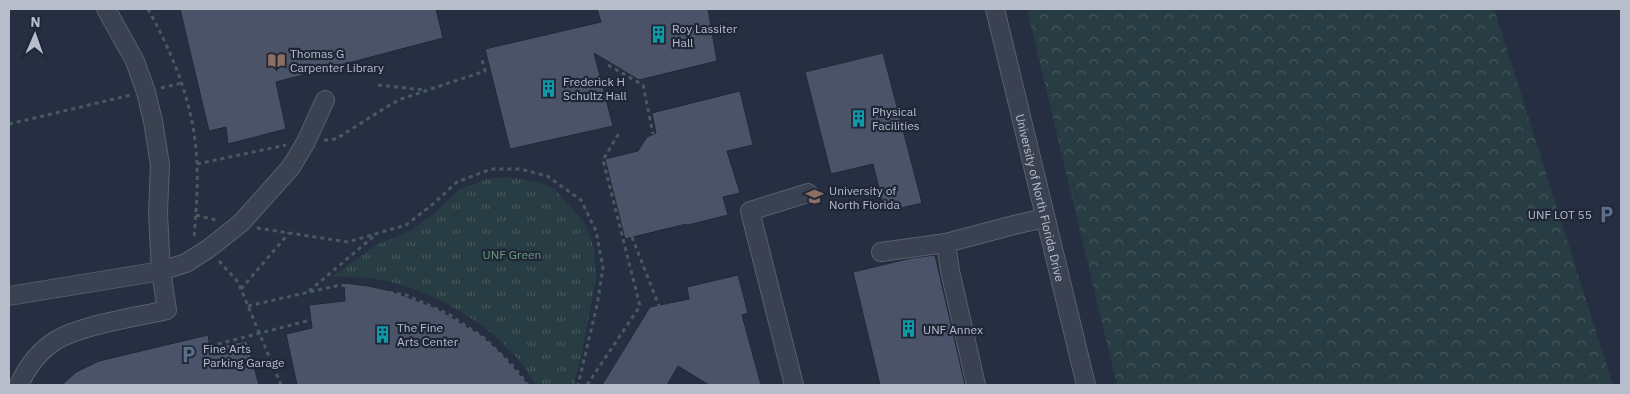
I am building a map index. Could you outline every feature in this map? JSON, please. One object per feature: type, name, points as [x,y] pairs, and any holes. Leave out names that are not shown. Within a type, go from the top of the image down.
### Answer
[{"type":"street","points":[[19,385],[32,361],[55,340],[70,333],[167,310],[161,271],[158,213],[160,165],[153,121],[146,92],[135,61],[106,9]]},
{"type":"street","name":"University of North Florida Drive","points":[[995,9],[1086,385]]},
{"type":"street","points":[[9,296],[161,271],[186,263],[208,249],[238,225],[291,167],[306,142],[325,100]]},
{"type":"street","points":[[794,385],[750,212],[808,193]]},
{"type":"street","points":[[881,252],[946,243],[1045,218]]},
{"type":"street","points":[[946,243],[950,271],[976,385]]},
{"type":"path","points":[[148,9],[168,47],[182,83],[192,117],[197,164],[194,243],[208,249],[238,282],[281,385]]},
{"type":"path","points":[[197,164],[306,142],[336,139],[388,106],[426,90],[485,71],[481,56]]},
{"type":"path","points":[[608,65],[643,85],[652,134]]},
{"type":"path","points":[[9,124],[182,83]]},
{"type":"path","points":[[378,85],[426,90]]},
{"type":"path","points":[[587,385],[640,306],[603,160],[619,134]]},
{"type":"path","points":[[196,215],[238,225],[348,242],[406,225],[457,182],[491,170],[520,169],[547,176],[581,200],[596,231],[604,268],[578,385]]},
{"type":"path","points":[[241,289],[288,233]]},
{"type":"path","points":[[309,291],[375,235]]},
{"type":"path","points":[[632,237],[659,306]]},
{"type":"path","points":[[248,306],[340,285],[406,295],[450,315],[484,338],[514,367],[528,385]]},
{"type":"path","points":[[210,346],[311,320]]},
{"type":"green space","points":[[1027,9],[1494,9],[1613,385],[1117,385]]},
{"type":"green space","name":"UNF Green","points":[[508,177],[533,181],[553,188],[585,223],[594,249],[596,279],[575,385],[536,385],[521,363],[491,333],[454,307],[433,297],[392,282],[371,278],[333,276],[378,244],[408,232],[431,216],[460,189],[488,179]]},
{"type":"building","name":"Thomas G Carpenter Library","points":[[180,9],[436,9],[443,38],[276,82],[286,129],[228,144],[226,127],[209,131]]},
{"type":"building","name":"Frederick H Schultz Hall","points":[[597,9],[708,9],[717,61],[639,80],[594,53],[613,126],[510,149],[485,49],[601,22]]},
{"type":"building","name":"Physical Facilities","points":[[883,53],[922,203],[885,212],[873,164],[831,174],[805,72]]},
{"type":"building","points":[[740,91],[753,145],[727,151],[740,193],[723,197],[728,215],[625,239],[605,159],[638,151],[647,137],[656,133],[652,113]]},
{"type":"building","name":"UNF Annex","points":[[935,255],[965,385],[880,385],[853,272],[912,258]]},
{"type":"building","points":[[738,275],[748,313],[742,315],[761,385],[709,385],[678,366],[667,385],[602,385],[650,307],[689,299],[687,287]]},
{"type":"building","name":"The Fine Arts Center","points":[[344,283],[391,291],[436,308],[481,335],[501,353],[529,385],[297,385],[286,334],[312,328],[309,305],[345,301]]},
{"type":"building","name":"Fine Arts Parking Garage","points":[[208,335],[210,348],[247,341],[259,385],[62,385],[76,372],[99,361]]},
{"type":"place","name":"Roy Lassiter Hall","points":[[658,35]]},
{"type":"place","name":"Thomas G Carpenter Library","points":[[276,60]]},
{"type":"place","name":"Frederick H Schultz Hall","points":[[549,88]]},
{"type":"place","name":"Physical Facilities","points":[[858,118]]},
{"type":"place","name":"University of North Florida","points":[[815,197]]},
{"type":"place","name":"UNF LOT 55","points":[[1606,214]]},
{"type":"place","name":"UNF Annex","points":[[909,329]]},
{"type":"place","name":"The Fine Arts Center","points":[[383,334]]},
{"type":"place","name":"Fine Arts Parking Garage","points":[[189,355]]}]
